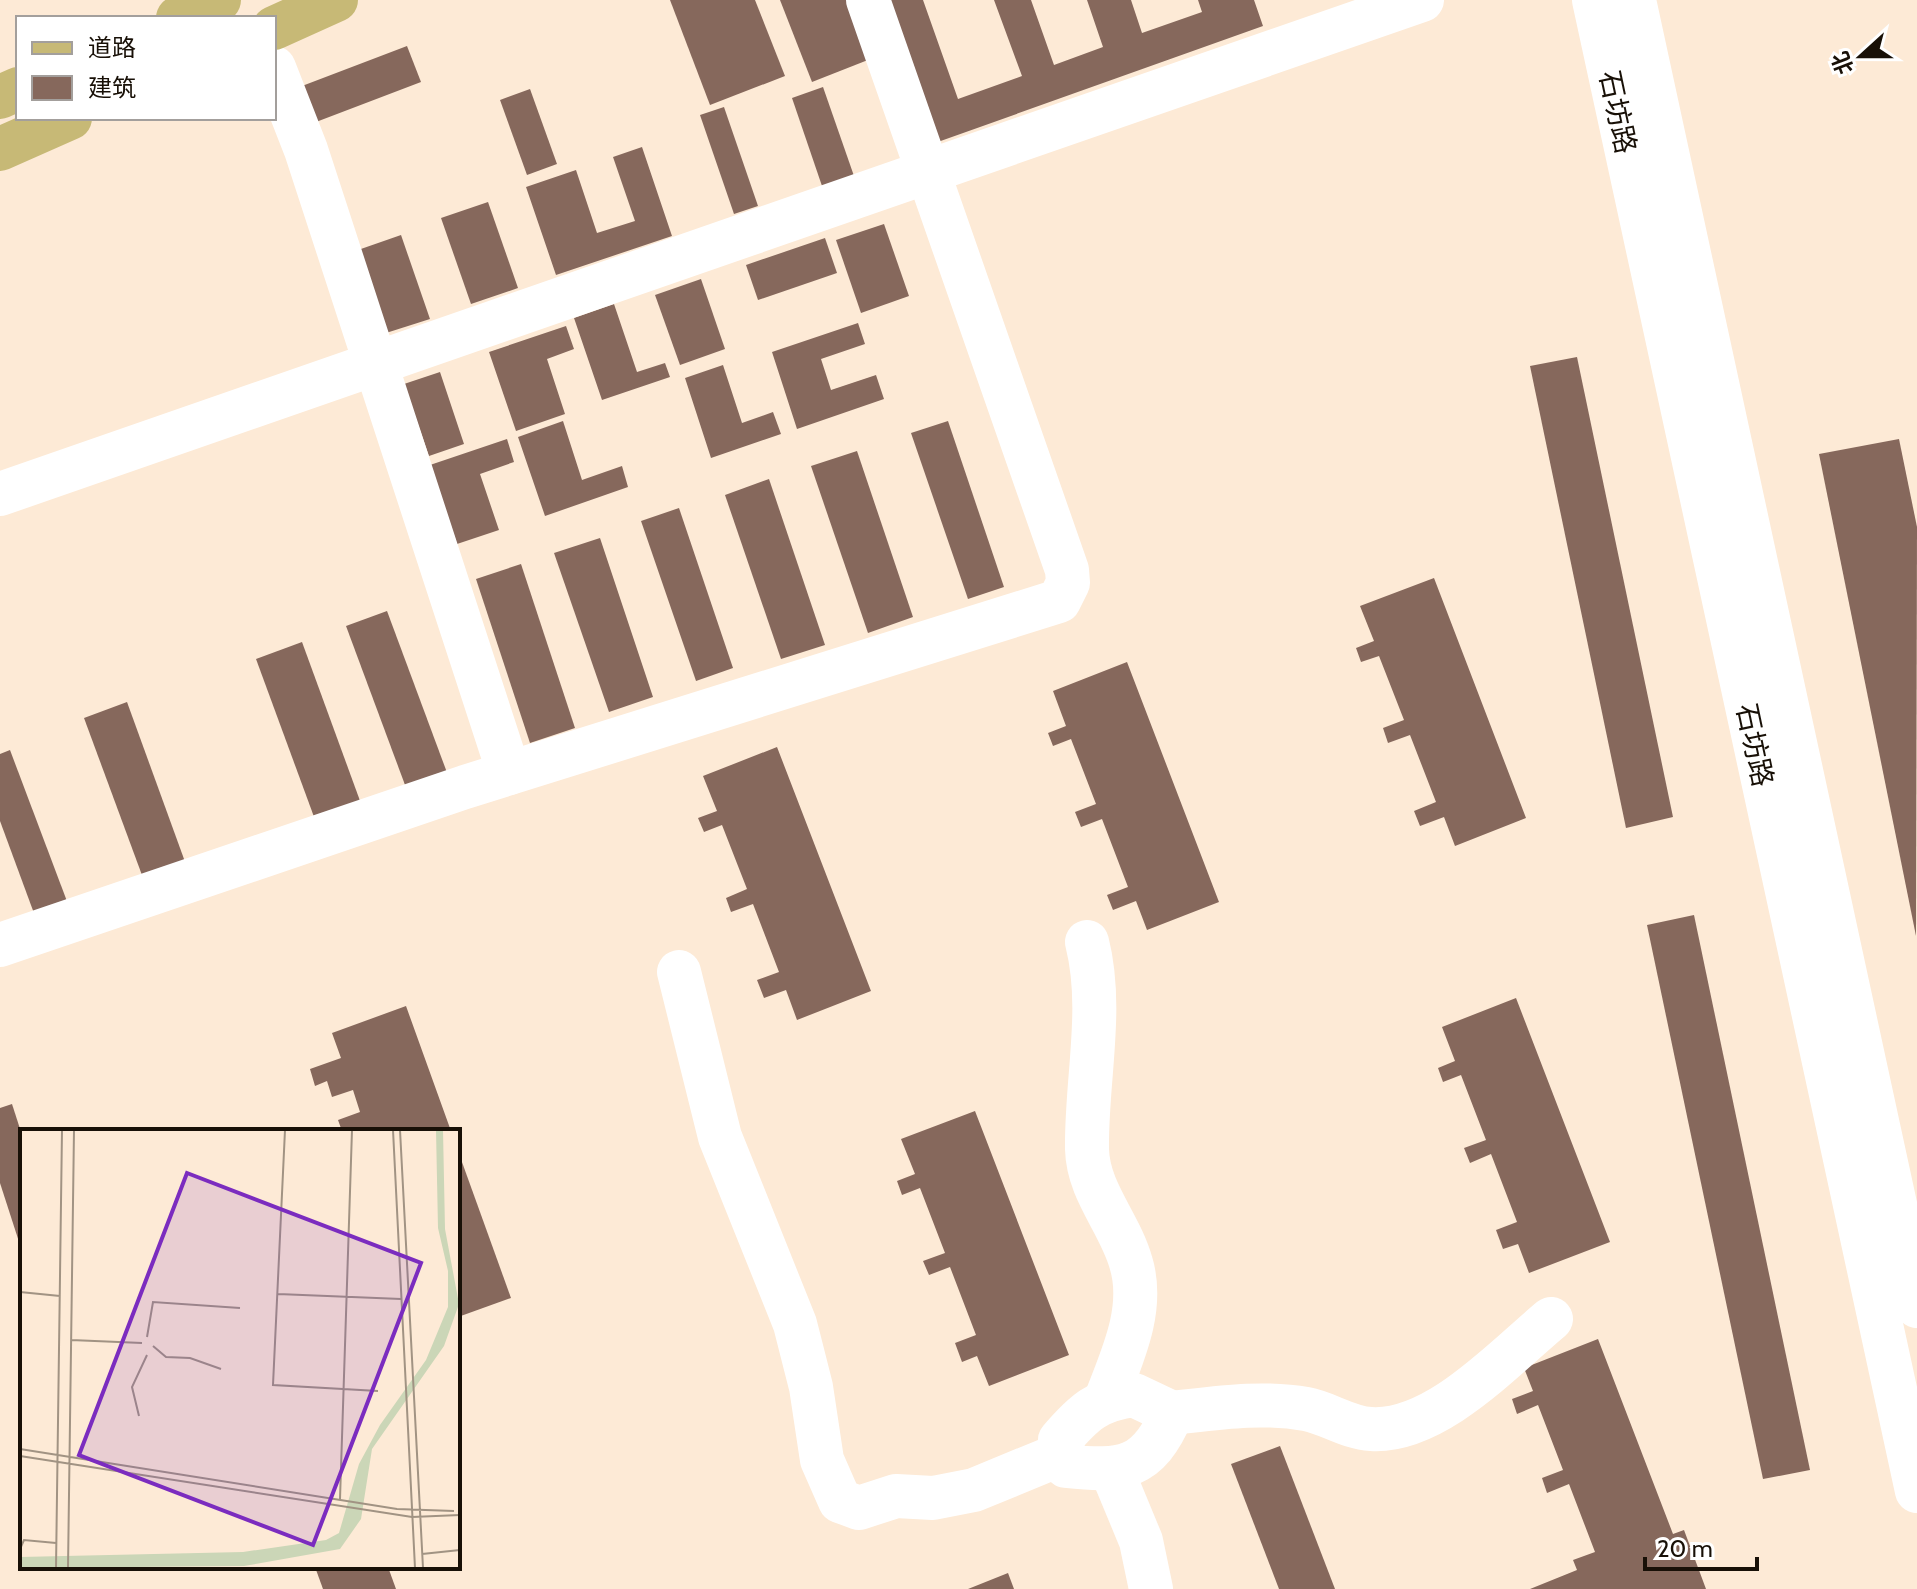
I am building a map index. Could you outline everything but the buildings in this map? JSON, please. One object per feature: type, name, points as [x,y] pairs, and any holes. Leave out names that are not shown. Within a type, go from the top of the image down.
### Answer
[{"type":"main road","points":[[183,16],[219,0]]},
{"type":"main road","points":[[276,27],[336,0]]},
{"type":"main road","points":[[0,149],[65,120]]},
{"type":"street","points":[[0,945],[509,773],[1059,601],[1068,583],[1067,570],[868,0]]},
{"type":"street","points":[[0,494],[1422,0]]},
{"type":"street","name":"石坊路","points":[[1594,0],[1917,1491]]},
{"type":"street","name":"石坊路","points":[[1634,0],[1917,1306]]},
{"type":"street","points":[[276,73],[306,150],[509,773]]},
{"type":"street","points":[[1087,942],[1096,975],[1087,1153],[1095,1189],[1131,1262],[1136,1296],[1128,1342],[1106,1399]]},
{"type":"street","points":[[679,972],[720,1137],[795,1324],[811,1387],[822,1460],[840,1501],[859,1508],[896,1496],[933,1498],[974,1490],[1064,1453]]},
{"type":"street","points":[[1172,1413],[1160,1442],[1141,1457],[1112,1471],[1066,1466],[1060,1440],[1080,1417],[1106,1399],[1134,1395],[1172,1413],[1265,1404],[1310,1410],[1371,1429],[1393,1426],[1425,1416],[1461,1395],[1551,1319]]},
{"type":"street","points":[[1112,1471],[1141,1541],[1151,1589]]}]
